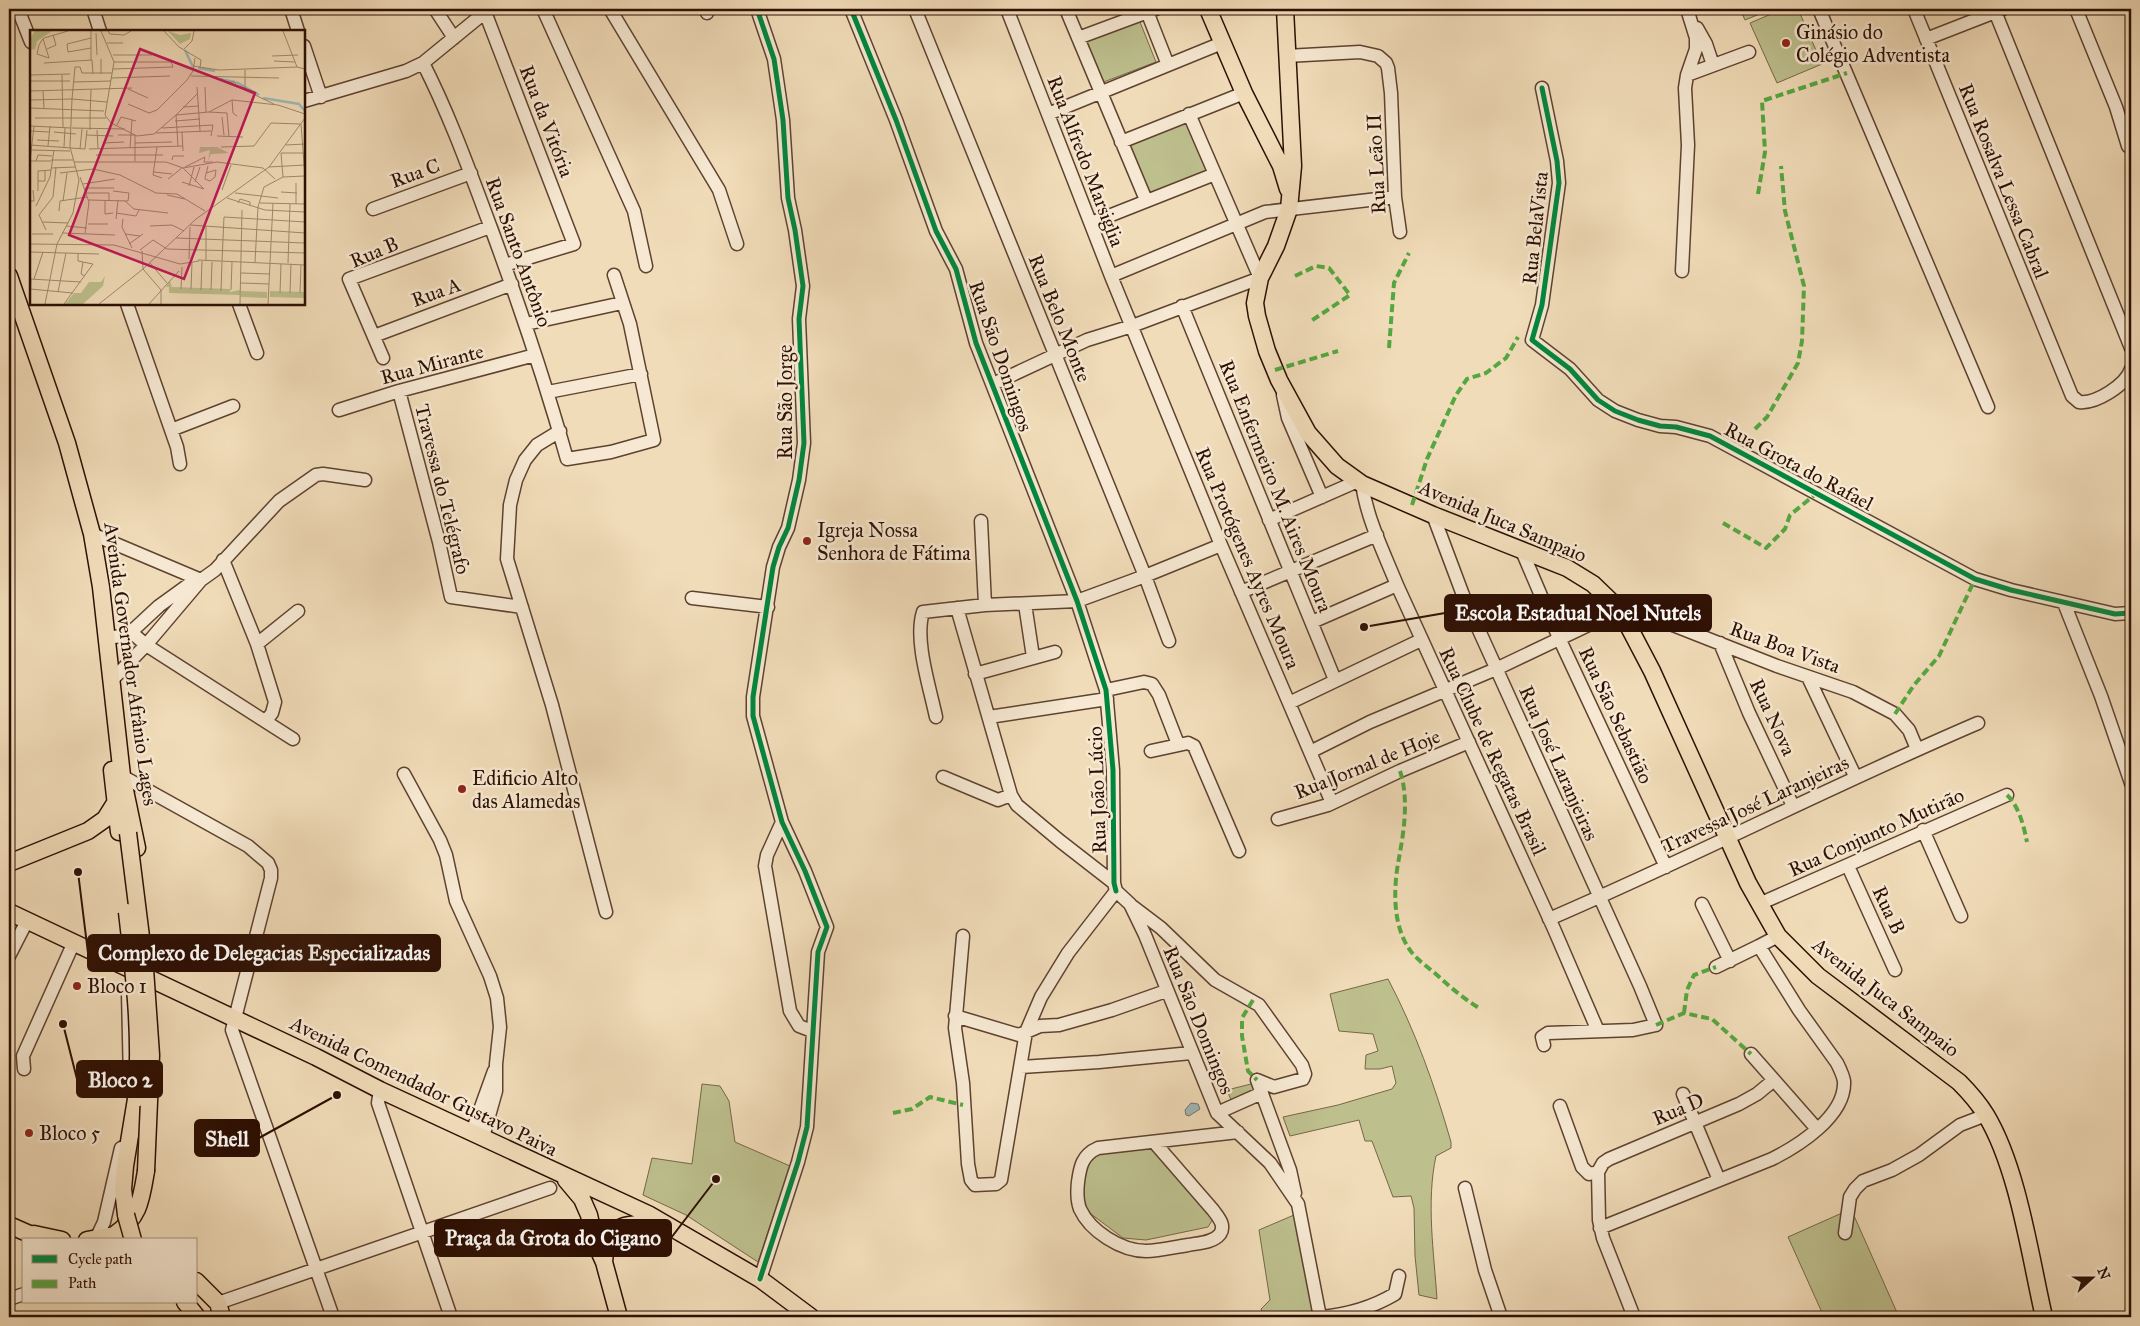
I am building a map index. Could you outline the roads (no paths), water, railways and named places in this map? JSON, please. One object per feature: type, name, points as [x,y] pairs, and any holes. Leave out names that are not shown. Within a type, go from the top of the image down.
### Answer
[{"type":"main road","points":[[1208,9],[1244,93],[1281,166],[1290,203]]},
{"type":"main road","name":"Avenida Juca Sampaio","points":[[1285,9],[1293,166],[1290,203],[1276,246],[1260,278],[1255,303],[1267,351],[1279,380],[1308,433],[1338,466],[1360,483],[1580,575],[1620,610],[1652,671],[1759,904],[1778,936],[1818,976],[1958,1082],[1973,1097],[1986,1115],[1996,1134],[2015,1187],[2044,1317]]},
{"type":"main road","points":[[1265,135],[1280,136],[1292,128]]},
{"type":"main road","name":"Avenida Governador Afrânio Lages","points":[[9,276],[67,443],[92,534],[107,638],[122,776],[135,832],[153,980]]},
{"type":"main road","name":"Avenida Governador Afrânio Lages","points":[[9,306],[58,445],[72,491],[84,542],[115,803],[123,833]]},
{"type":"main road","points":[[122,776],[123,833],[138,1056],[136,1100],[123,1189],[128,1226],[134,1238]]},
{"type":"main road","points":[[9,863],[88,831],[105,819],[115,803]]},
{"type":"main road","points":[[114,1235],[128,1224],[137,1212],[146,1171],[152,1055],[146,969],[123,833]]},
{"type":"main road","name":"Avenida Comendador Gustavo Paiva","points":[[9,912],[234,1018],[380,1090],[648,1214],[667,1227],[760,1279],[811,1317]]},
{"type":"main road","points":[[563,1176],[582,1199],[589,1215],[595,1242],[604,1262],[619,1317]]},
{"type":"main road","points":[[604,1262],[606,1245],[617,1229],[634,1223],[667,1227]]},
{"type":"main road","points":[[9,1225],[36,1236],[49,1238]]},
{"type":"main road","points":[[97,1238],[114,1235],[130,1238]]},
{"type":"main road","points":[[198,1284],[217,1313]]},
{"type":"main road","points":[[198,1296],[206,1306],[217,1313]]},
{"type":"main road","points":[[187,1304],[197,1317]]},
{"type":"street","points":[[18,9],[30,39]]},
{"type":"street","points":[[93,9],[100,30]]},
{"type":"street","points":[[291,9],[298,30]]},
{"type":"street","points":[[435,9],[454,38]]},
{"type":"street","points":[[543,9],[634,211],[646,266]]},
{"type":"street","points":[[610,9],[719,190],[737,244]]},
{"type":"street","name":"Rua São Jorge","points":[[757,9],[774,59],[782,120],[788,198],[795,230],[803,286],[799,319],[799,345],[804,443],[799,480],[788,528],[779,547],[773,567],[753,697],[754,716],[782,822],[805,871],[827,927],[818,952],[807,1127],[798,1162],[760,1279]]},
{"type":"street","name":"Rua São Domingos","points":[[851,9],[899,127],[936,231],[956,269],[974,334],[1077,602]]},
{"type":"street","name":"Rua Belo Monte","points":[[915,9],[1145,576],[1169,641]]},
{"type":"street","name":"Rua Alfredo Marsiglia","points":[[1006,9],[1132,326]]},
{"type":"street","points":[[1066,9],[1146,200]]},
{"type":"street","points":[[1682,271],[1688,145],[1684,88],[1686,75],[1696,49],[1696,38],[1687,9]]},
{"type":"street","points":[[1819,9],[1988,407]]},
{"type":"street","name":"Rua Rosalva Lessa Cabral","points":[[1914,9],[2072,396],[2079,402],[2085,402],[2114,388],[2130,373],[2131,369]]},
{"type":"street","points":[[2076,9],[2116,107],[2128,146]]},
{"type":"street","points":[[305,101],[406,71],[423,63],[487,10]]},
{"type":"street","name":"Rua da Vitória","points":[[487,10],[574,244],[504,265]]},
{"type":"street","points":[[1078,38],[1150,10],[1168,65]]},
{"type":"street","points":[[1926,39],[1997,10],[2131,348]]},
{"type":"street","points":[[1692,22],[1706,44],[1713,65]]},
{"type":"street","points":[[1048,114],[1222,43]]},
{"type":"street","points":[[305,49],[321,97]]},
{"type":"street","name":"Rua Leão II","points":[[1286,56],[1360,52],[1373,54],[1386,63],[1391,93],[1395,197],[1400,232]]},
{"type":"street","points":[[1686,75],[1749,52]]},
{"type":"street","name":"Rua Santo Antônio","points":[[423,63],[439,94],[471,173],[512,284],[548,392],[567,459],[611,452],[654,440],[640,374]]},
{"type":"street","name":"Rua BelaVista","points":[[1532,340],[1542,305],[1559,184],[1557,161],[1542,88]]},
{"type":"street","points":[[1121,142],[1244,93]]},
{"type":"street","points":[[993,384],[1087,340],[1132,326],[1260,278],[1189,114]]},
{"type":"street","name":"Rua C","points":[[373,209],[471,173]]},
{"type":"street","points":[[1090,223],[1215,174]]},
{"type":"street","points":[[1111,276],[1290,203],[1395,197]]},
{"type":"street","name":"Rua B","points":[[383,358],[349,280],[490,227]]},
{"type":"street","points":[[548,392],[640,374],[630,324],[614,274]]},
{"type":"street","name":"Rua A","points":[[374,336],[512,284]]},
{"type":"street","points":[[526,324],[622,303]]},
{"type":"street","points":[[127,305],[171,430],[180,464]]},
{"type":"street","points":[[239,305],[257,352]]},
{"type":"street","name":"Rua Enfermeiro M. Aires Moura","points":[[1182,306],[1335,680]]},
{"type":"street","name":"Rua Protógenes Ayres Moura","points":[[1132,326],[1221,545],[1332,803]]},
{"type":"street","name":"Rua Grota do Rafael","points":[[1532,340],[1570,370],[1598,400],[1615,411],[1660,426],[1676,426],[1710,436],[1760,461],[1959,571],[1985,582],[2064,603],[2115,614],[2131,613]]},
{"type":"street","name":"Rua Mirante","points":[[339,410],[398,391],[535,355]]},
{"type":"street","points":[[1279,380],[1288,418],[1322,497]]},
{"type":"street","name":"Travessa do Telégrafo","points":[[398,391],[439,542],[451,598],[522,607]]},
{"type":"street","points":[[171,430],[233,406]]},
{"type":"street","points":[[560,431],[537,446],[525,460],[516,480],[510,504],[508,559],[552,705],[606,912]]},
{"type":"street","points":[[111,681],[146,645],[201,580],[215,570],[279,501],[316,475],[323,474],[365,480]]},
{"type":"street","points":[[1269,520],[1360,483]]},
{"type":"street","name":"Rua Clube de Regatas Brasil","points":[[1360,483],[1377,535],[1397,585],[1598,1030]]},
{"type":"street","name":"Rua José Laranjeiras","points":[[1434,515],[1463,595],[1656,1025],[1633,1030],[1598,1030]]},
{"type":"street","points":[[981,521],[985,605]]},
{"type":"street","points":[[92,534],[201,580]]},
{"type":"street","points":[[1241,592],[1377,535]]},
{"type":"street","points":[[936,717],[921,639],[921,618],[923,612],[985,605],[1077,602],[1221,545]]},
{"type":"street","name":"Rua São Sebastião","points":[[1522,550],[1559,638],[1666,867]]},
{"type":"street","points":[[223,560],[257,644],[275,702],[272,713],[266,721]]},
{"type":"street","points":[[107,638],[131,632],[159,606],[188,585],[201,580]]},
{"type":"street","points":[[1312,622],[1397,585]]},
{"type":"street","points":[[692,598],[768,608]]},
{"type":"street","name":"Rua João Lúcio","points":[[1077,602],[1107,694],[1113,770],[1115,887]]},
{"type":"street","points":[[2064,603],[2101,696],[2131,782]]},
{"type":"street","points":[[1025,604],[1033,657]]},
{"type":"street","points":[[942,777],[998,800],[1011,795],[957,608]]},
{"type":"street","points":[[1310,752],[1370,722],[1496,669],[1620,610]]},
{"type":"street","name":"Rua Boa Vista","points":[[1620,610],[1655,618],[1808,677],[1853,692],[1895,714],[1909,730],[1917,749]]},
{"type":"street","points":[[257,644],[298,611]]},
{"type":"street","points":[[131,632],[146,645],[292,739]]},
{"type":"street","points":[[1288,703],[1421,640]]},
{"type":"street","name":"Rua Nova","points":[[1720,643],[1745,704],[1793,806]]},
{"type":"street","points":[[975,674],[1055,652]]},
{"type":"street","points":[[1808,677],[1855,776]]},
{"type":"street","points":[[989,717],[1107,694],[1144,682],[1152,684],[1159,695],[1178,744]]},
{"type":"street","name":"Travessa José Laranjeiras","points":[[1548,919],[1666,867],[1855,776],[1978,723]]},
{"type":"street","points":[[1150,752],[1188,742],[1196,748],[1239,851]]},
{"type":"street","name":"Rua Jornal de Hoje","points":[[1278,819],[1332,803],[1400,771],[1469,742]]},
{"type":"street","points":[[404,774],[440,840],[446,855],[456,901],[490,976],[497,998],[500,1027],[494,1104],[477,1135]]},
{"type":"street","points":[[122,776],[248,846],[264,858],[271,870],[272,878],[234,1018],[233,1038],[333,1317]]},
{"type":"street","name":"Rua São Domingos","points":[[1011,795],[1017,805],[1115,887],[1130,904],[1145,935],[1191,1054],[1217,1113],[1270,1162],[1298,1204],[1320,1317]]},
{"type":"street","name":"Rua Conjunto Mutirão","points":[[1759,904],[1848,866],[1923,830],[2007,795]]},
{"type":"street","points":[[782,822],[767,855],[765,866],[790,1010],[799,1026],[812,1031]]},
{"type":"street","points":[[1923,830],[1962,916]]},
{"type":"street","name":"Rua B","points":[[1848,866],[1895,970]]},
{"type":"street","points":[[963,936],[955,1016],[963,1083],[968,1164],[971,1180],[978,1186],[996,1184],[1001,1180],[1022,1067],[1026,1032],[1041,997],[1068,953],[1115,887]]},
{"type":"street","points":[[1130,904],[1160,928],[1215,980],[1259,1005],[1302,1065],[1305,1077],[1295,1082],[1274,1087],[1257,1080],[1290,1170],[1298,1204]]},
{"type":"street","points":[[1702,904],[1730,961]]},
{"type":"street","points":[[9,956],[28,921]]},
{"type":"street","points":[[1716,967],[1778,936]]},
{"type":"street","points":[[24,1069],[23,1056],[74,942]]},
{"type":"street","points":[[1600,1228],[1795,1148],[1831,1116],[1843,1093],[1844,1082],[1842,1072],[1838,1063],[1800,1010],[1759,946]]},
{"type":"street","points":[[92,1238],[104,1222],[128,1112],[130,1078],[128,968]]},
{"type":"street","points":[[955,1016],[1019,1035],[1040,1026],[1059,1025],[1112,1010],[1166,991]]},
{"type":"street","points":[[1545,1039],[1598,1030]]},
{"type":"street","points":[[1022,1067],[1191,1054]]},
{"type":"street","points":[[1751,1054],[1817,1129]]},
{"type":"street","name":"Rua D","points":[[1598,1172],[1602,1163],[1609,1159],[1739,1104],[1757,1094],[1774,1080]]},
{"type":"street","points":[[380,1090],[378,1103],[451,1317]]},
{"type":"street","points":[[1217,1113],[1262,1093]]},
{"type":"street","points":[[1683,1094],[1719,1180]]},
{"type":"street","points":[[1560,1106],[1584,1170],[1589,1174],[1598,1172],[1600,1228],[1634,1317]]},
{"type":"street","points":[[1845,1233],[1850,1197],[1859,1185],[1919,1155],[1960,1125],[1986,1115]]},
{"type":"street","points":[[1154,1142],[1220,1221],[1222,1228],[1219,1235],[1206,1242],[1144,1251],[1121,1246],[1102,1234],[1084,1216],[1080,1207],[1078,1187],[1080,1167],[1089,1153],[1098,1148],[1238,1132]]},
{"type":"street","points":[[217,1313],[316,1269],[550,1188]]},
{"type":"street","points":[[1465,1188],[1484,1270],[1501,1317]]},
{"type":"street","points":[[1320,1317],[1333,1316],[1378,1303],[1396,1294],[1399,1276]]},
{"type":"street","points":[[9,1299],[22,1295]]},
{"type":"water","points":[[1191,1103],[1198,1104],[1200,1109],[1189,1116],[1186,1115],[1185,1110]]},
{"type":"place","name":"Ginásio do Colégio Adventista","points":[[1786,43]]},
{"type":"place","name":"Igreja Nossa Senhora de Fátima","points":[[807,541]]},
{"type":"place","name":"Escola Estadual Noel Nutels","points":[[1364,627]]},
{"type":"place","name":"Edificio Alto das Alamedas","points":[[462,789]]},
{"type":"place","name":"Complexo de Delegacias Especializadas","points":[[78,872]]},
{"type":"place","name":"Bloco 1","points":[[77,986]]},
{"type":"place","name":"Bloco 2","points":[[63,1024]]},
{"type":"place","name":"Shell","points":[[337,1095]]},
{"type":"place","name":"Bloco 5","points":[[29,1133]]},
{"type":"place","name":"Praça da Grota do Cigano","points":[[716,1179]]}]
